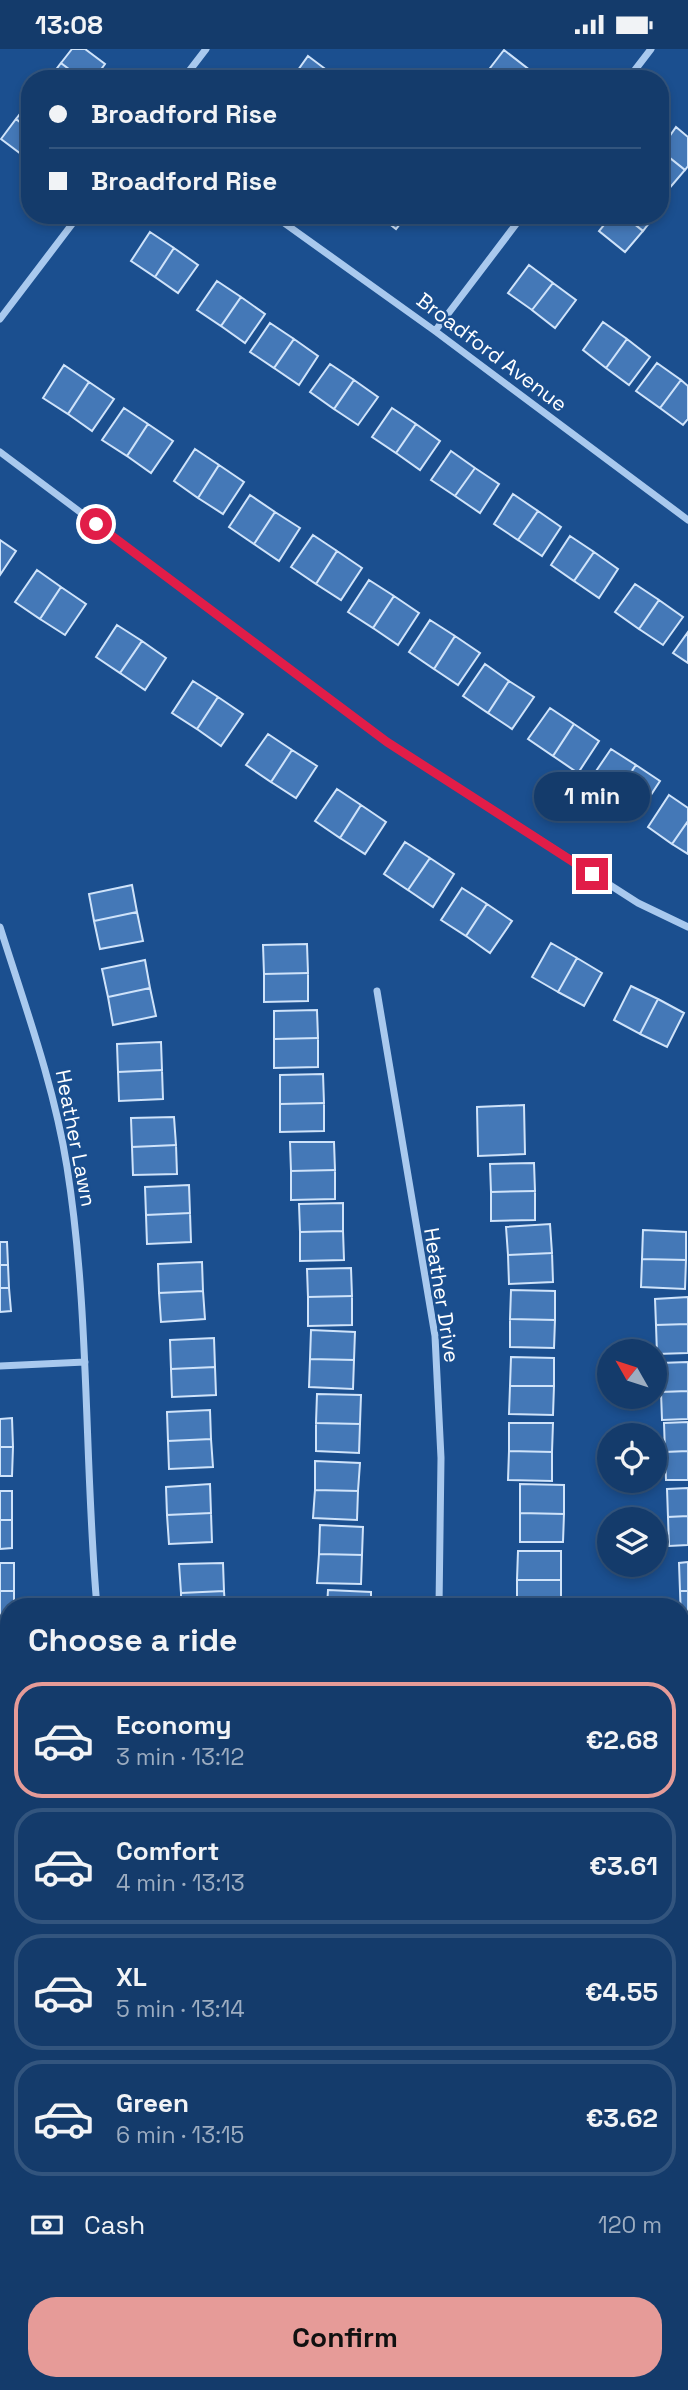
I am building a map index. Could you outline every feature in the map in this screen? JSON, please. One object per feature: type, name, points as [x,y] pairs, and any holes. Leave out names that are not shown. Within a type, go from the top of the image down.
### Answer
[{"type":"street","points":[[190,70],[206,49]]},
{"type":"street","points":[[635,70],[651,49]]},
{"type":"street","points":[[0,319],[72,224]]},
{"type":"street","name":"Broadford Avenue","points":[[286,224],[435,331],[688,520]]},
{"type":"street","points":[[435,331],[516,224]]},
{"type":"street","points":[[0,453],[387,742],[638,903],[688,927]]},
{"type":"street","name":"Heather Lawn","points":[[0,927],[50,1088],[67,1165],[79,1260],[85,1362],[88,1506],[96,1598]]},
{"type":"street","name":"Heather Drive","points":[[377,991],[435,1336],[441,1458],[439,1598]]},
{"type":"street","points":[[0,1366],[85,1362]]},
{"type":"building","points":[[72,49],[85,49],[105,64],[101,70],[70,70],[61,63]]},
{"type":"building","points":[[504,50],[530,70],[489,70]]},
{"type":"building","points":[[308,56],[327,70],[298,70]]},
{"type":"building","points":[[61,63],[70,70],[56,70]]},
{"type":"building","points":[[16,119],[21,123],[21,154],[1,139]]},
{"type":"building","points":[[676,127],[688,137],[688,166],[685,170],[669,157],[669,137]]},
{"type":"building","points":[[669,157],[685,170],[669,189]]},
{"type":"building","points":[[605,224],[634,224],[643,231],[625,252],[599,231]]},
{"type":"building","points":[[634,224],[648,224],[643,231]]},
{"type":"building","points":[[150,232],[174,248],[155,277],[131,261]]},
{"type":"building","points":[[174,248],[198,265],[178,293],[155,277]]},
{"type":"building","points":[[529,265],[553,283],[532,310],[508,293]]},
{"type":"building","points":[[217,281],[241,297],[221,326],[197,310]]},
{"type":"building","points":[[553,283],[576,300],[555,328],[532,310]]},
{"type":"building","points":[[241,297],[265,314],[245,343],[221,326]]},
{"type":"building","points":[[603,322],[627,339],[606,368],[583,350]]},
{"type":"building","points":[[270,323],[294,339],[274,368],[250,352]]},
{"type":"building","points":[[294,339],[318,356],[299,385],[274,368]]},
{"type":"building","points":[[627,339],[650,357],[629,385],[606,368]]},
{"type":"building","points":[[657,363],[681,380],[660,408],[636,391]]},
{"type":"building","points":[[330,364],[354,380],[334,409],[310,392]]},
{"type":"building","points":[[64,365],[89,382],[68,414],[43,398]]},
{"type":"building","points":[[354,380],[378,397],[358,425],[334,409]]},
{"type":"building","points":[[681,380],[688,386],[688,419],[683,425],[660,408]]},
{"type":"building","points":[[89,382],[114,399],[92,431],[68,414]]},
{"type":"building","points":[[124,408],[148,424],[127,456],[102,440]]},
{"type":"building","points":[[392,408],[416,424],[396,453],[372,437]]},
{"type":"building","points":[[148,424],[173,441],[151,473],[127,456]]},
{"type":"building","points":[[416,424],[440,441],[420,470],[396,453]]},
{"type":"building","points":[[195,449],[219,465],[198,498],[174,481]]},
{"type":"building","points":[[451,451],[475,468],[455,496],[431,480]]},
{"type":"building","points":[[219,465],[244,482],[223,514],[198,498]]},
{"type":"building","points":[[475,468],[499,484],[480,513],[455,496]]},
{"type":"building","points":[[513,494],[538,511],[518,540],[494,524]]},
{"type":"building","points":[[250,495],[275,512],[254,544],[229,527]]},
{"type":"building","points":[[538,511],[561,527],[542,556],[518,540]]},
{"type":"building","points":[[275,512],[300,528],[279,561],[254,544]]},
{"type":"building","points":[[313,535],[337,551],[316,584],[291,567]]},
{"type":"building","points":[[570,536],[594,552],[574,581],[551,565]]},
{"type":"building","points":[[0,540],[16,551],[0,575]]},
{"type":"building","points":[[337,551],[362,568],[341,600],[316,584]]},
{"type":"building","points":[[594,552],[618,569],[599,598],[574,581]]},
{"type":"building","points":[[37,570],[61,587],[40,619],[15,602]]},
{"type":"building","points":[[369,580],[394,596],[373,628],[348,612]]},
{"type":"building","points":[[635,584],[659,600],[639,629],[615,612]]},
{"type":"building","points":[[61,587],[86,604],[65,635],[40,619]]},
{"type":"building","points":[[394,596],[419,613],[398,645],[373,628]]},
{"type":"building","points":[[659,600],[683,617],[663,645],[639,629]]},
{"type":"building","points":[[430,620],[455,636],[434,669],[409,652]]},
{"type":"building","points":[[117,625],[142,641],[120,673],[96,657]]},
{"type":"building","points":[[688,632],[688,663],[673,653]]},
{"type":"building","points":[[455,636],[480,653],[458,685],[434,669]]},
{"type":"building","points":[[142,641],[166,658],[145,690],[120,673]]},
{"type":"building","points":[[485,664],[509,681],[488,713],[463,696]]},
{"type":"building","points":[[193,681],[218,697],[197,729],[172,713]]},
{"type":"building","points":[[509,681],[534,697],[512,729],[488,713]]},
{"type":"building","points":[[218,697],[243,714],[221,746],[197,729]]},
{"type":"building","points":[[550,708],[574,724],[553,756],[528,739]]},
{"type":"building","points":[[574,724],[599,741],[578,773],[553,756]]},
{"type":"building","points":[[268,734],[292,750],[271,782],[246,765]]},
{"type":"building","points":[[611,749],[636,765],[614,797],[590,780]]},
{"type":"building","points":[[292,750],[317,766],[296,798],[271,782]]},
{"type":"building","points":[[636,765],[660,781],[639,813],[614,797]]},
{"type":"building","points":[[337,789],[361,805],[340,838],[315,821]]},
{"type":"building","points":[[669,795],[688,808],[688,821],[672,844],[648,827]]},
{"type":"building","points":[[361,805],[386,822],[365,854],[340,838]]},
{"type":"building","points":[[688,821],[688,854],[672,844]]},
{"type":"building","points":[[405,842],[430,858],[408,890],[384,874]]},
{"type":"building","points":[[430,858],[454,874],[433,907],[408,890]]},
{"type":"building","points":[[132,885],[137,912],[94,921],[89,894]]},
{"type":"building","points":[[462,888],[487,904],[466,936],[441,920]]},
{"type":"building","points":[[487,904],[512,921],[490,953],[466,936]]},
{"type":"building","points":[[137,912],[143,941],[100,949],[94,921]]},
{"type":"building","points":[[551,943],[577,958],[558,992],[532,977]]},
{"type":"building","points":[[307,944],[308,973],[264,974],[263,945]]},
{"type":"building","points":[[577,958],[602,973],[584,1006],[558,992]]},
{"type":"building","points":[[145,960],[150,988],[108,997],[102,969]]},
{"type":"building","points":[[308,973],[308,1001],[264,1002],[264,974]]},
{"type":"building","points":[[631,986],[658,999],[640,1034],[614,1020]]},
{"type":"building","points":[[150,988],[156,1016],[113,1025],[108,997]]},
{"type":"building","points":[[658,999],[684,1013],[667,1047],[640,1034]]},
{"type":"building","points":[[317,1010],[318,1038],[274,1039],[274,1011]]},
{"type":"building","points":[[318,1038],[318,1067],[274,1068],[274,1039]]},
{"type":"building","points":[[161,1042],[162,1070],[118,1072],[117,1044]]},
{"type":"building","points":[[162,1070],[163,1099],[119,1101],[118,1072]]},
{"type":"building","points":[[323,1074],[324,1103],[280,1104],[280,1075]]},
{"type":"building","points":[[324,1103],[324,1131],[280,1132],[280,1104]]},
{"type":"building","points":[[524,1105],[525,1154],[478,1156],[477,1107]]},
{"type":"building","points":[[174,1117],[176,1145],[132,1147],[131,1118]]},
{"type":"building","points":[[290,1142],[334,1142],[335,1170],[291,1171]]},
{"type":"building","points":[[176,1145],[177,1174],[133,1175],[132,1147]]},
{"type":"building","points":[[534,1163],[535,1191],[491,1192],[490,1164]]},
{"type":"building","points":[[335,1170],[335,1199],[291,1200],[291,1171]]},
{"type":"building","points":[[189,1185],[190,1213],[146,1215],[145,1187]]},
{"type":"building","points":[[535,1191],[535,1220],[491,1221],[491,1192]]},
{"type":"building","points":[[343,1203],[343,1231],[300,1232],[299,1204]]},
{"type":"building","points":[[190,1213],[191,1242],[147,1244],[146,1215]]},
{"type":"building","points":[[550,1224],[552,1253],[508,1255],[506,1227]]},
{"type":"building","points":[[643,1230],[686,1232],[686,1260],[642,1259]]},
{"type":"building","points":[[343,1231],[344,1260],[300,1261],[300,1232]]},
{"type":"building","points":[[0,1242],[7,1242],[8,1265],[0,1265]]},
{"type":"building","points":[[552,1253],[553,1282],[509,1284],[508,1255]]},
{"type":"building","points":[[642,1259],[686,1260],[685,1289],[641,1287]]},
{"type":"building","points":[[202,1262],[203,1291],[159,1293],[158,1264]]},
{"type":"building","points":[[0,1265],[8,1265],[9,1288],[0,1288]]},
{"type":"building","points":[[351,1268],[352,1296],[308,1297],[307,1269]]},
{"type":"building","points":[[0,1288],[9,1288],[11,1311],[0,1312]]},
{"type":"building","points":[[511,1290],[555,1291],[555,1320],[510,1319]]},
{"type":"building","points":[[203,1291],[205,1319],[161,1322],[159,1293]]},
{"type":"building","points":[[352,1296],[352,1325],[308,1326],[308,1297]]},
{"type":"building","points":[[688,1297],[688,1324],[656,1325],[655,1299]]},
{"type":"building","points":[[510,1319],[555,1320],[554,1348],[510,1347]]},
{"type":"building","points":[[688,1324],[688,1353],[667,1354],[667,1339],[656,1339],[656,1325]]},
{"type":"building","points":[[311,1330],[355,1332],[354,1360],[310,1359]]},
{"type":"building","points":[[214,1338],[215,1367],[171,1369],[170,1340]]},
{"type":"building","points":[[511,1357],[554,1358],[554,1386],[510,1386]]},
{"type":"building","points":[[310,1359],[354,1360],[353,1389],[309,1387]]},
{"type":"building","points":[[688,1362],[688,1391],[667,1392],[667,1363]]},
{"type":"building","points":[[215,1367],[216,1395],[172,1397],[171,1369]]},
{"type":"building","points":[[510,1386],[554,1386],[553,1415],[509,1414]]},
{"type":"building","points":[[688,1391],[688,1419],[662,1420],[662,1409],[667,1409],[667,1392]]},
{"type":"building","points":[[317,1394],[361,1395],[360,1424],[316,1423]]},
{"type":"building","points":[[210,1410],[211,1439],[168,1441],[167,1412]]},
{"type":"building","points":[[12,1418],[13,1447],[0,1447],[0,1419]]},
{"type":"building","points":[[688,1422],[688,1451],[667,1452],[667,1423],[664,1423]]},
{"type":"building","points":[[316,1423],[360,1424],[359,1453],[316,1451]]},
{"type":"building","points":[[509,1423],[553,1423],[552,1452],[509,1451]]},
{"type":"building","points":[[211,1439],[213,1467],[169,1469],[168,1441]]},
{"type":"building","points":[[0,1447],[13,1447],[12,1476],[0,1476]]},
{"type":"building","points":[[509,1451],[552,1452],[552,1481],[508,1480]]},
{"type":"building","points":[[688,1451],[688,1480],[667,1480],[667,1452]]},
{"type":"building","points":[[315,1461],[360,1463],[358,1491],[315,1490]]},
{"type":"building","points":[[210,1484],[211,1513],[167,1515],[166,1487]]},
{"type":"building","points":[[520,1484],[564,1485],[564,1514],[520,1513]]},
{"type":"building","points":[[688,1488],[688,1516],[668,1517],[667,1489]]},
{"type":"building","points":[[315,1490],[358,1491],[357,1520],[313,1518]]},
{"type":"building","points":[[0,1491],[12,1491],[12,1520],[0,1520]]},
{"type":"building","points":[[211,1513],[212,1542],[169,1544],[167,1515]]},
{"type":"building","points":[[520,1513],[564,1514],[563,1542],[520,1542]]},
{"type":"building","points":[[688,1516],[688,1545],[669,1546],[668,1517]]},
{"type":"building","points":[[0,1520],[12,1520],[12,1548],[0,1549]]},
{"type":"building","points":[[320,1525],[363,1527],[362,1555],[319,1554]]},
{"type":"building","points":[[518,1551],[561,1551],[561,1580],[517,1580]]},
{"type":"building","points":[[319,1554],[362,1555],[361,1584],[317,1583]]},
{"type":"building","points":[[688,1562],[688,1591],[680,1591],[679,1563]]},
{"type":"building","points":[[0,1563],[14,1563],[14,1591],[0,1591]]},
{"type":"building","points":[[223,1563],[224,1591],[181,1593],[179,1564]]},
{"type":"building","points":[[517,1580],[561,1580],[561,1598],[517,1598]]},
{"type":"building","points":[[328,1590],[371,1592],[371,1598],[328,1598]]},
{"type":"building","points":[[0,1591],[14,1591],[14,1598],[0,1598]]},
{"type":"building","points":[[224,1591],[224,1598],[181,1598],[181,1593]]},
{"type":"building","points":[[680,1591],[688,1591],[688,1598],[680,1598]]},
{"type":"route","points":[[96,524],[387,742],[592,874]]}]
